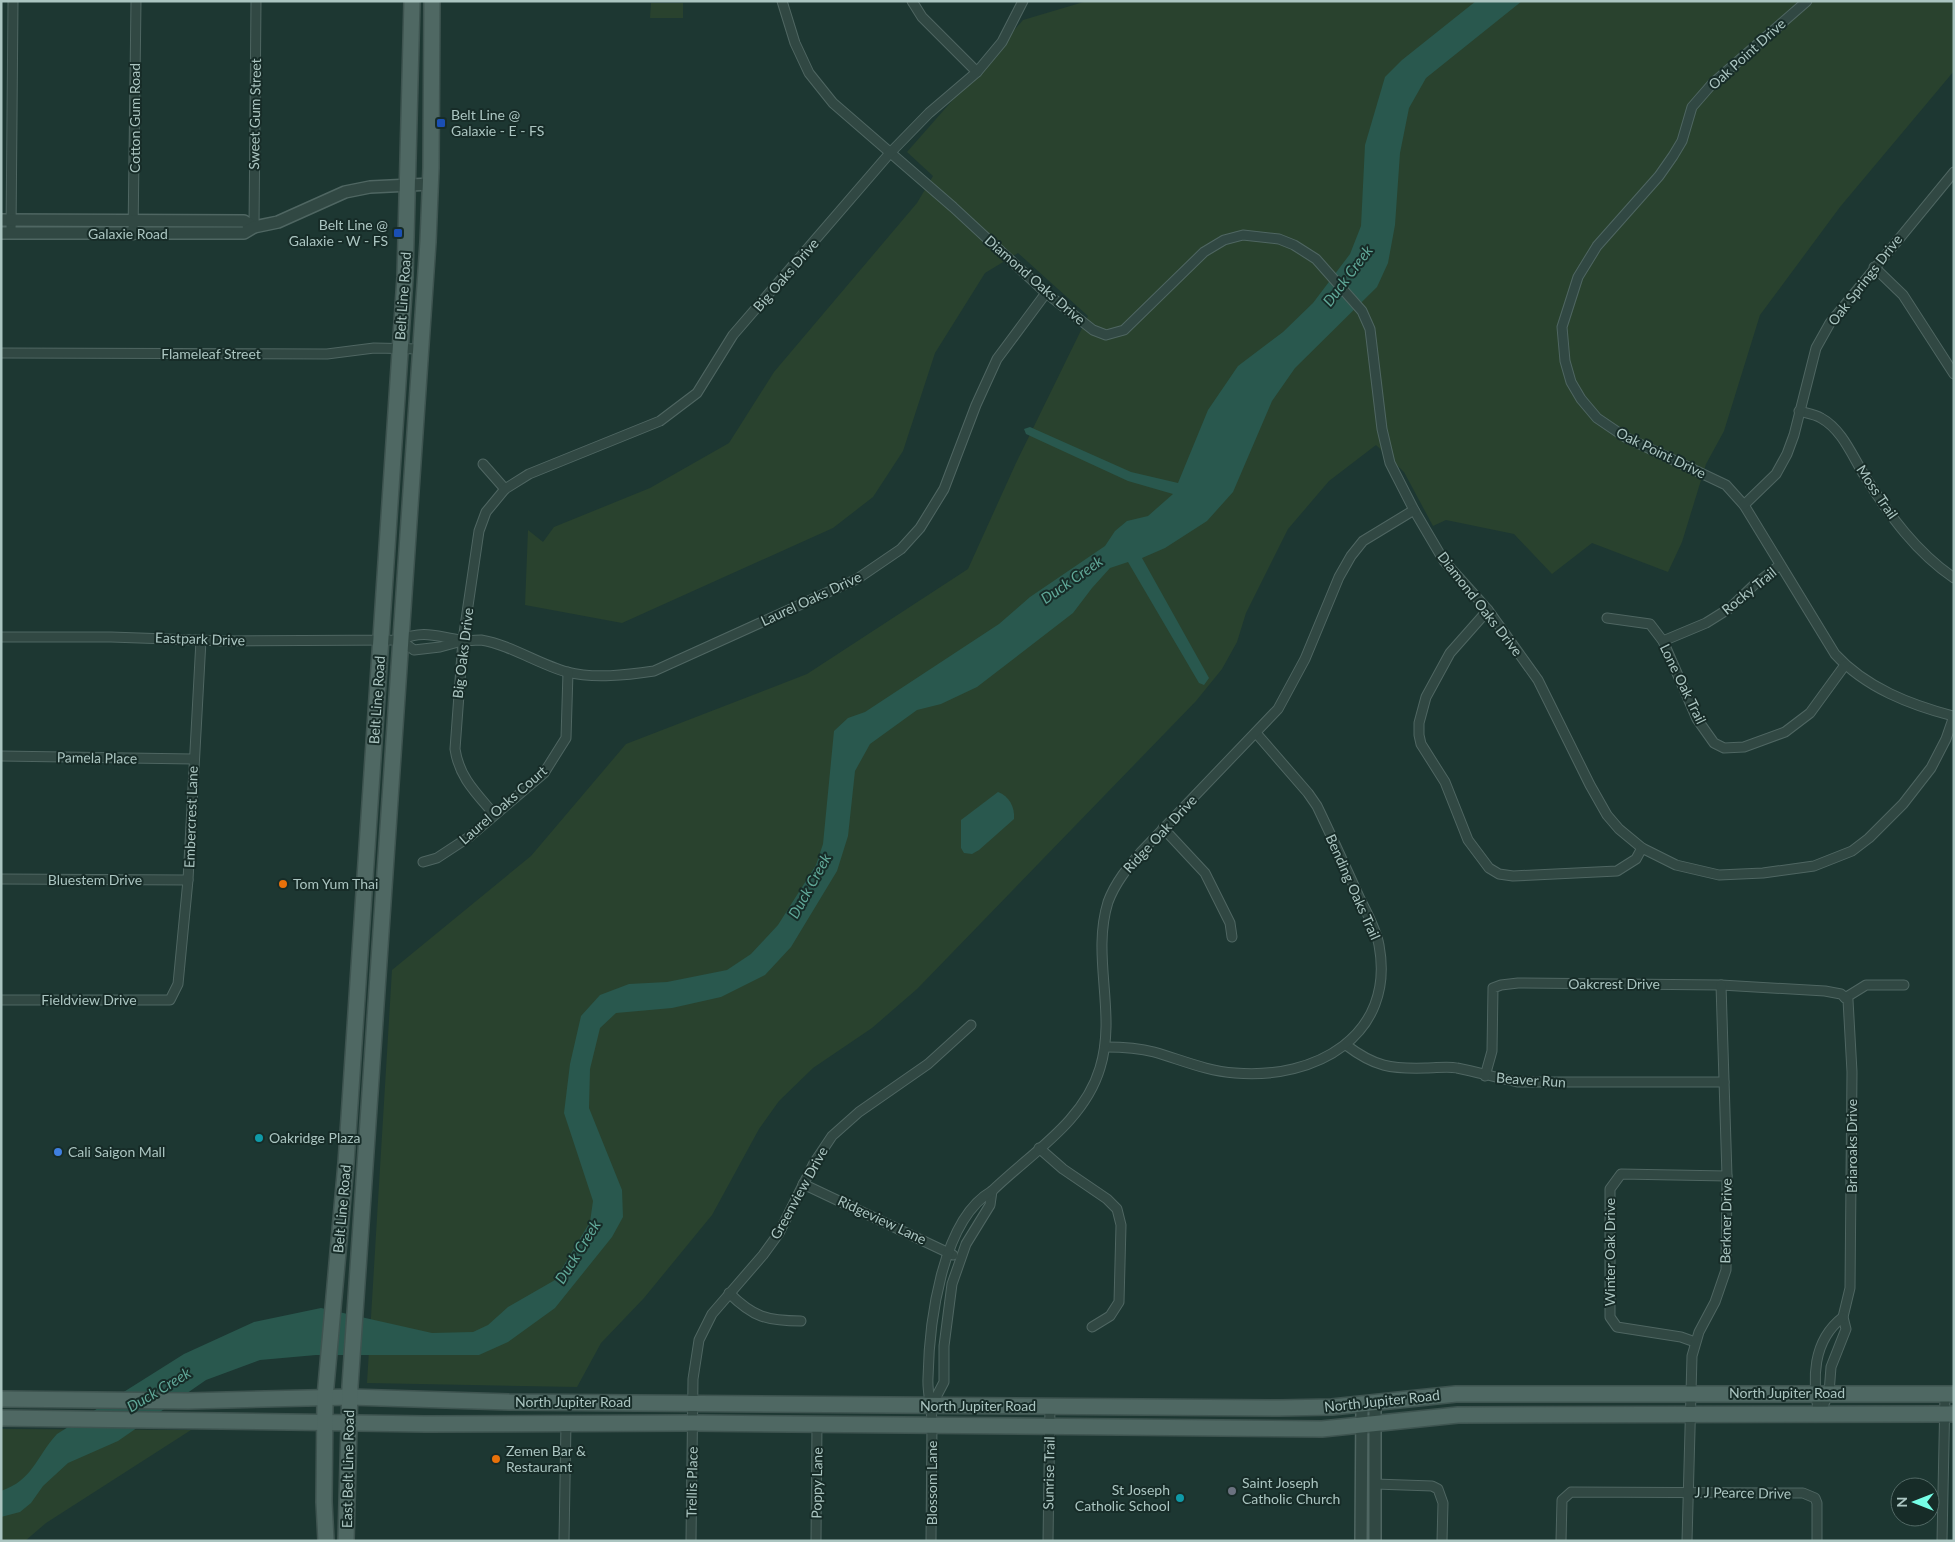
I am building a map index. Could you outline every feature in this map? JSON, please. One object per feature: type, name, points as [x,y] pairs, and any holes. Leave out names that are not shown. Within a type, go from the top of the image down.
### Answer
[{"type":"main road","name":"Belt Line Road","points":[[325,1397],[346,1164],[400,349],[409,185],[412,1]]},
{"type":"main road","name":"Belt Line Road","points":[[350,1397],[431,184],[432,1]]},
{"type":"main road","points":[[373,754],[392,755]]},
{"type":"main road","points":[[359,963],[380,964]]},
{"type":"main road","name":"North Jupiter Road","points":[[1,1398],[86,1401],[248,1401],[350,1397],[532,1402],[1242,1408],[1332,1407],[1456,1394],[1949,1394]]},
{"type":"main road","name":"East Belt Line Road","points":[[325,1397],[324,1502],[326,1541]]},
{"type":"main road","name":"East Belt Line Road","points":[[346,1541],[350,1397]]},
{"type":"main road","points":[[532,1402],[532,1422]]},
{"type":"main road","points":[[1136,1407],[1136,1427]]},
{"type":"main road","points":[[1242,1408],[1242,1428]]},
{"type":"main road","name":"North Jupiter Road","points":[[1,1418],[324,1423],[566,1422],[1329,1428],[1458,1415],[1949,1414]]},
{"type":"street","points":[[6,233],[13,1]]},
{"type":"street","name":"Cotton Gum Road","points":[[133,235],[136,1]]},
{"type":"street","name":"Sweet Gum Street","points":[[254,227],[256,1]]},
{"type":"street","name":"Diamond Oaks Drive","points":[[782,1],[795,43],[809,73],[833,103],[953,207],[1046,293],[1093,330],[1106,335],[1124,330],[1204,252],[1224,240],[1243,235],[1279,239],[1316,259],[1362,312],[1370,330],[1382,429],[1390,463],[1414,510],[1444,561],[1488,610],[1538,680],[1607,815],[1619,829],[1642,848],[1676,865],[1719,874],[1763,873],[1814,866],[1852,852],[1903,804],[1931,768],[1946,739],[1954,716]]},
{"type":"street","points":[[912,1],[922,17],[977,72]]},
{"type":"street","name":"Big Oaks Drive","points":[[494,814],[467,784],[458,765],[455,749],[463,640],[479,531],[486,512],[505,489],[529,474],[660,421],[697,394],[733,336],[890,154],[929,113],[977,72],[1002,42],[1023,1]]},
{"type":"street","name":"Oak Point Drive","points":[[1807,1],[1712,84],[1692,107],[1682,141],[1673,156],[1659,176],[1597,246],[1578,277],[1562,326],[1565,362],[1571,382],[1581,400],[1597,418],[1625,437],[1726,485],[1744,505],[1835,654],[1845,665],[1868,682],[1896,696],[1930,710],[1954,716]]},
{"type":"street","name":"Oak Springs Drive","points":[[1744,505],[1776,474],[1794,435],[1816,348],[1830,323],[1874,267],[1954,172]]},
{"type":"street","name":"Galaxie Road","points":[[6,233],[133,235],[244,233],[254,227],[278,222],[345,192],[370,187],[431,184]]},
{"type":"street","name":"Galaxie Road","points":[[6,220],[244,222],[254,227]]},
{"type":"street","points":[[1874,267],[1902,295],[1954,374]]},
{"type":"street","name":"Laurel Oaks Drive","points":[[463,640],[440,648],[414,650],[400,640],[414,633],[440,635],[463,640],[482,640],[533,657],[568,672],[627,675],[654,671],[857,579],[901,549],[920,528],[944,489],[976,404],[997,358],[1046,293]]},
{"type":"street","name":"Flameleaf Street","points":[[1,353],[327,354],[359,349],[421,349]]},
{"type":"street","name":"Moss Trail","points":[[1799,411],[1820,417],[1837,432],[1866,479],[1913,544],[1935,565],[1954,578]]},
{"type":"street","points":[[483,464],[505,489]]},
{"type":"street","name":"Ridge Oak Drive","points":[[932,1405],[928,1381],[933,1309],[948,1252],[965,1218],[981,1197],[992,1191],[1063,1128],[1082,1106],[1100,1069],[1105,1046],[1107,1007],[1101,956],[1102,928],[1108,901],[1122,875],[1163,828],[1278,709],[1292,687],[1339,577],[1351,556],[1364,541],[1414,510]]},
{"type":"street","name":"Rocky Trail","points":[[1664,641],[1706,624],[1730,608],[1754,585],[1780,565]]},
{"type":"street","points":[[1488,610],[1450,653],[1426,697],[1419,723],[1421,744],[1445,782],[1468,840],[1489,868],[1499,874],[1513,876],[1617,872],[1636,859],[1642,848]]},
{"type":"street","name":"Lone Oak Trail","points":[[1607,618],[1650,624],[1664,641],[1698,719],[1714,743],[1724,748],[1744,747],[1785,732],[1810,713],[1845,665]]},
{"type":"street","name":"Eastpark Drive","points":[[1,637],[400,640]]},
{"type":"street","name":"Embercrest Lane","points":[[174,994],[178,984],[188,880],[193,759],[201,640]]},
{"type":"street","name":"Laurel Oaks Court","points":[[423,862],[438,858],[469,837],[544,773],[566,738],[568,672]]},
{"type":"street","name":"Bending Oaks Trail","points":[[1105,1046],[1153,1052],[1208,1070],[1237,1074],[1287,1071],[1314,1064],[1346,1045],[1364,1022],[1379,993],[1382,971],[1379,943],[1317,806],[1256,733]]},
{"type":"street","name":"Pamela Place","points":[[1,756],[193,759]]},
{"type":"street","points":[[1163,828],[1205,873],[1230,923],[1232,937]]},
{"type":"street","name":"Bluestem Drive","points":[[1,879],[188,880]]},
{"type":"street","name":"Oakcrest Drive","points":[[1485,1076],[1492,1052],[1493,988],[1501,985],[1721,984],[1825,991],[1841,994],[1845,998]]},
{"type":"street","name":"Berkner Drive","points":[[1687,1541],[1689,1393],[1692,1356],[1695,1342],[1715,1302],[1726,1270],[1728,1176],[1721,984]]},
{"type":"street","points":[[1845,998],[1866,985],[1904,984]]},
{"type":"street","name":"Fieldview Drive","points":[[1,1000],[170,1000],[174,994]]},
{"type":"street","name":"Briaroaks Drive","points":[[1819,1415],[1822,1393],[1846,1329],[1843,1317],[1848,1302],[1850,1279],[1852,1082],[1848,1000],[1845,998]]},
{"type":"street","name":"Greenview Drive","points":[[694,1403],[693,1379],[699,1340],[712,1314],[728,1293],[763,1255],[779,1233],[822,1148],[842,1126],[928,1064],[971,1025]]},
{"type":"street","name":"Beaver Run","points":[[1346,1045],[1365,1060],[1382,1065],[1406,1068],[1456,1068],[1518,1082],[1724,1082]]},
{"type":"street","points":[[1039,1148],[1063,1169],[1107,1199],[1117,1209],[1121,1224],[1119,1302],[1110,1316],[1092,1327]]},
{"type":"street","name":"Winter Oak Drive","points":[[1695,1342],[1681,1337],[1617,1327],[1610,1317],[1610,1190],[1621,1174],[1728,1176]]},
{"type":"street","name":"Ridgeview Lane","points":[[803,1184],[960,1258]]},
{"type":"street","name":"Ridge Oak Drive","points":[[932,1405],[944,1382],[947,1318],[952,1284],[960,1258],[976,1225],[990,1205],[992,1191]]},
{"type":"street","points":[[728,1293],[749,1312],[759,1317],[800,1321]]},
{"type":"street","name":"Briaroaks Drive","points":[[1819,1415],[1822,1393],[1819,1350],[1833,1325],[1843,1317]]},
{"type":"street","points":[[1942,1541],[1943,1488],[1949,1394]]},
{"type":"street","name":"Trellis Place","points":[[691,1541],[694,1403]]},
{"type":"street","points":[[1361,1541],[1369,1403]]},
{"type":"street","name":"Blossom Lane","points":[[931,1541],[932,1405]]},
{"type":"street","name":"Sunrise Trail","points":[[1048,1541],[1050,1406]]},
{"type":"street","points":[[564,1541],[566,1422]]},
{"type":"street","name":"Poppy Lane","points":[[816,1541],[818,1424]]},
{"type":"street","points":[[1369,1424],[1375,1484],[1375,1541]]},
{"type":"street","points":[[1375,1484],[1432,1486],[1438,1489],[1442,1503],[1442,1541]]},
{"type":"street","points":[[1943,1488],[1954,1488]]},
{"type":"street","points":[[1561,1541],[1562,1500],[1571,1492],[1688,1492]]},
{"type":"street","name":"J J Pearce Drive","points":[[1688,1492],[1804,1493],[1811,1496],[1817,1503],[1817,1541]]},
{"type":"shaded area","points":[[1087,1],[1954,1],[1954,71],[1840,207],[1760,315],[1724,431],[1706,464],[1682,542],[1668,572],[1592,543],[1552,574],[1514,534],[1446,520],[1433,526],[1404,472],[1376,445],[1329,481],[1288,529],[1246,613],[1237,642],[1222,669],[1196,701],[917,989],[872,1028],[813,1068],[779,1101],[759,1129],[712,1215],[644,1298],[601,1343],[577,1387],[367,1383],[392,970],[531,856],[626,744],[807,674],[968,569],[1016,463],[1088,316],[1018,253],[985,273],[935,353],[903,451],[873,497],[833,528],[622,623],[525,605],[528,530],[543,542],[554,527],[650,488],[729,443],[774,372],[917,203],[933,176],[907,152],[1023,20]]},
{"type":"shaded area","points":[[651,3],[683,3],[683,18],[650,18]]},
{"type":"shaded area","points":[[1,1429],[191,1430],[46,1523],[25,1541],[1,1541]]},
{"type":"water","name":"Duck Creek","points":[[1476,1],[1522,1],[1426,78],[1409,108],[1400,153],[1395,225],[1388,263],[1377,287],[1295,368],[1272,401],[1233,492],[1207,521],[1165,548],[1142,558],[1209,678],[1204,685],[1199,683],[1128,562],[1110,568],[1073,613],[977,687],[941,704],[917,710],[870,744],[855,771],[848,836],[837,871],[791,947],[765,975],[721,997],[672,1008],[616,1013],[600,1028],[590,1069],[589,1108],[622,1190],[623,1217],[612,1237],[555,1308],[508,1342],[479,1355],[316,1355],[260,1360],[206,1380],[118,1441],[68,1463],[43,1486],[31,1503],[20,1512],[1,1517],[1,1491],[20,1481],[27,1474],[57,1434],[184,1354],[254,1322],[321,1308],[432,1333],[473,1332],[488,1325],[508,1307],[555,1280],[590,1222],[593,1201],[564,1113],[570,1064],[581,1016],[600,995],[629,984],[667,982],[727,970],[751,954],[778,925],[816,865],[823,844],[834,731],[848,718],[865,712],[999,624],[1030,597],[1105,546],[1115,531],[1127,521],[1148,516],[1173,494],[1128,481],[1026,434],[1024,429],[1030,427],[1131,472],[1178,483],[1208,410],[1238,366],[1283,332],[1313,303],[1350,254],[1361,226],[1365,145],[1385,77],[1402,60]]},
{"type":"water","points":[[998,792],[1010,802],[1014,819],[979,850],[972,854],[964,853],[961,848],[961,820]]},
{"type":"place","name":"Belt Line @ Galaxie - E - FS","points":[[441,123]]},
{"type":"place","name":"Belt Line @ Galaxie - W - FS","points":[[398,233]]},
{"type":"place","name":"Tom Yum Thai","points":[[283,884]]},
{"type":"place","name":"Oakridge Plaza","points":[[259,1138]]},
{"type":"place","name":"Cali Saigon Mall","points":[[58,1152]]},
{"type":"place","name":"Zemen Bar & Restaurant","points":[[496,1459]]},
{"type":"place","name":"Saint Joseph Catholic Church","points":[[1232,1491]]},
{"type":"place","name":"St Joseph Catholic School","points":[[1180,1498]]}]
